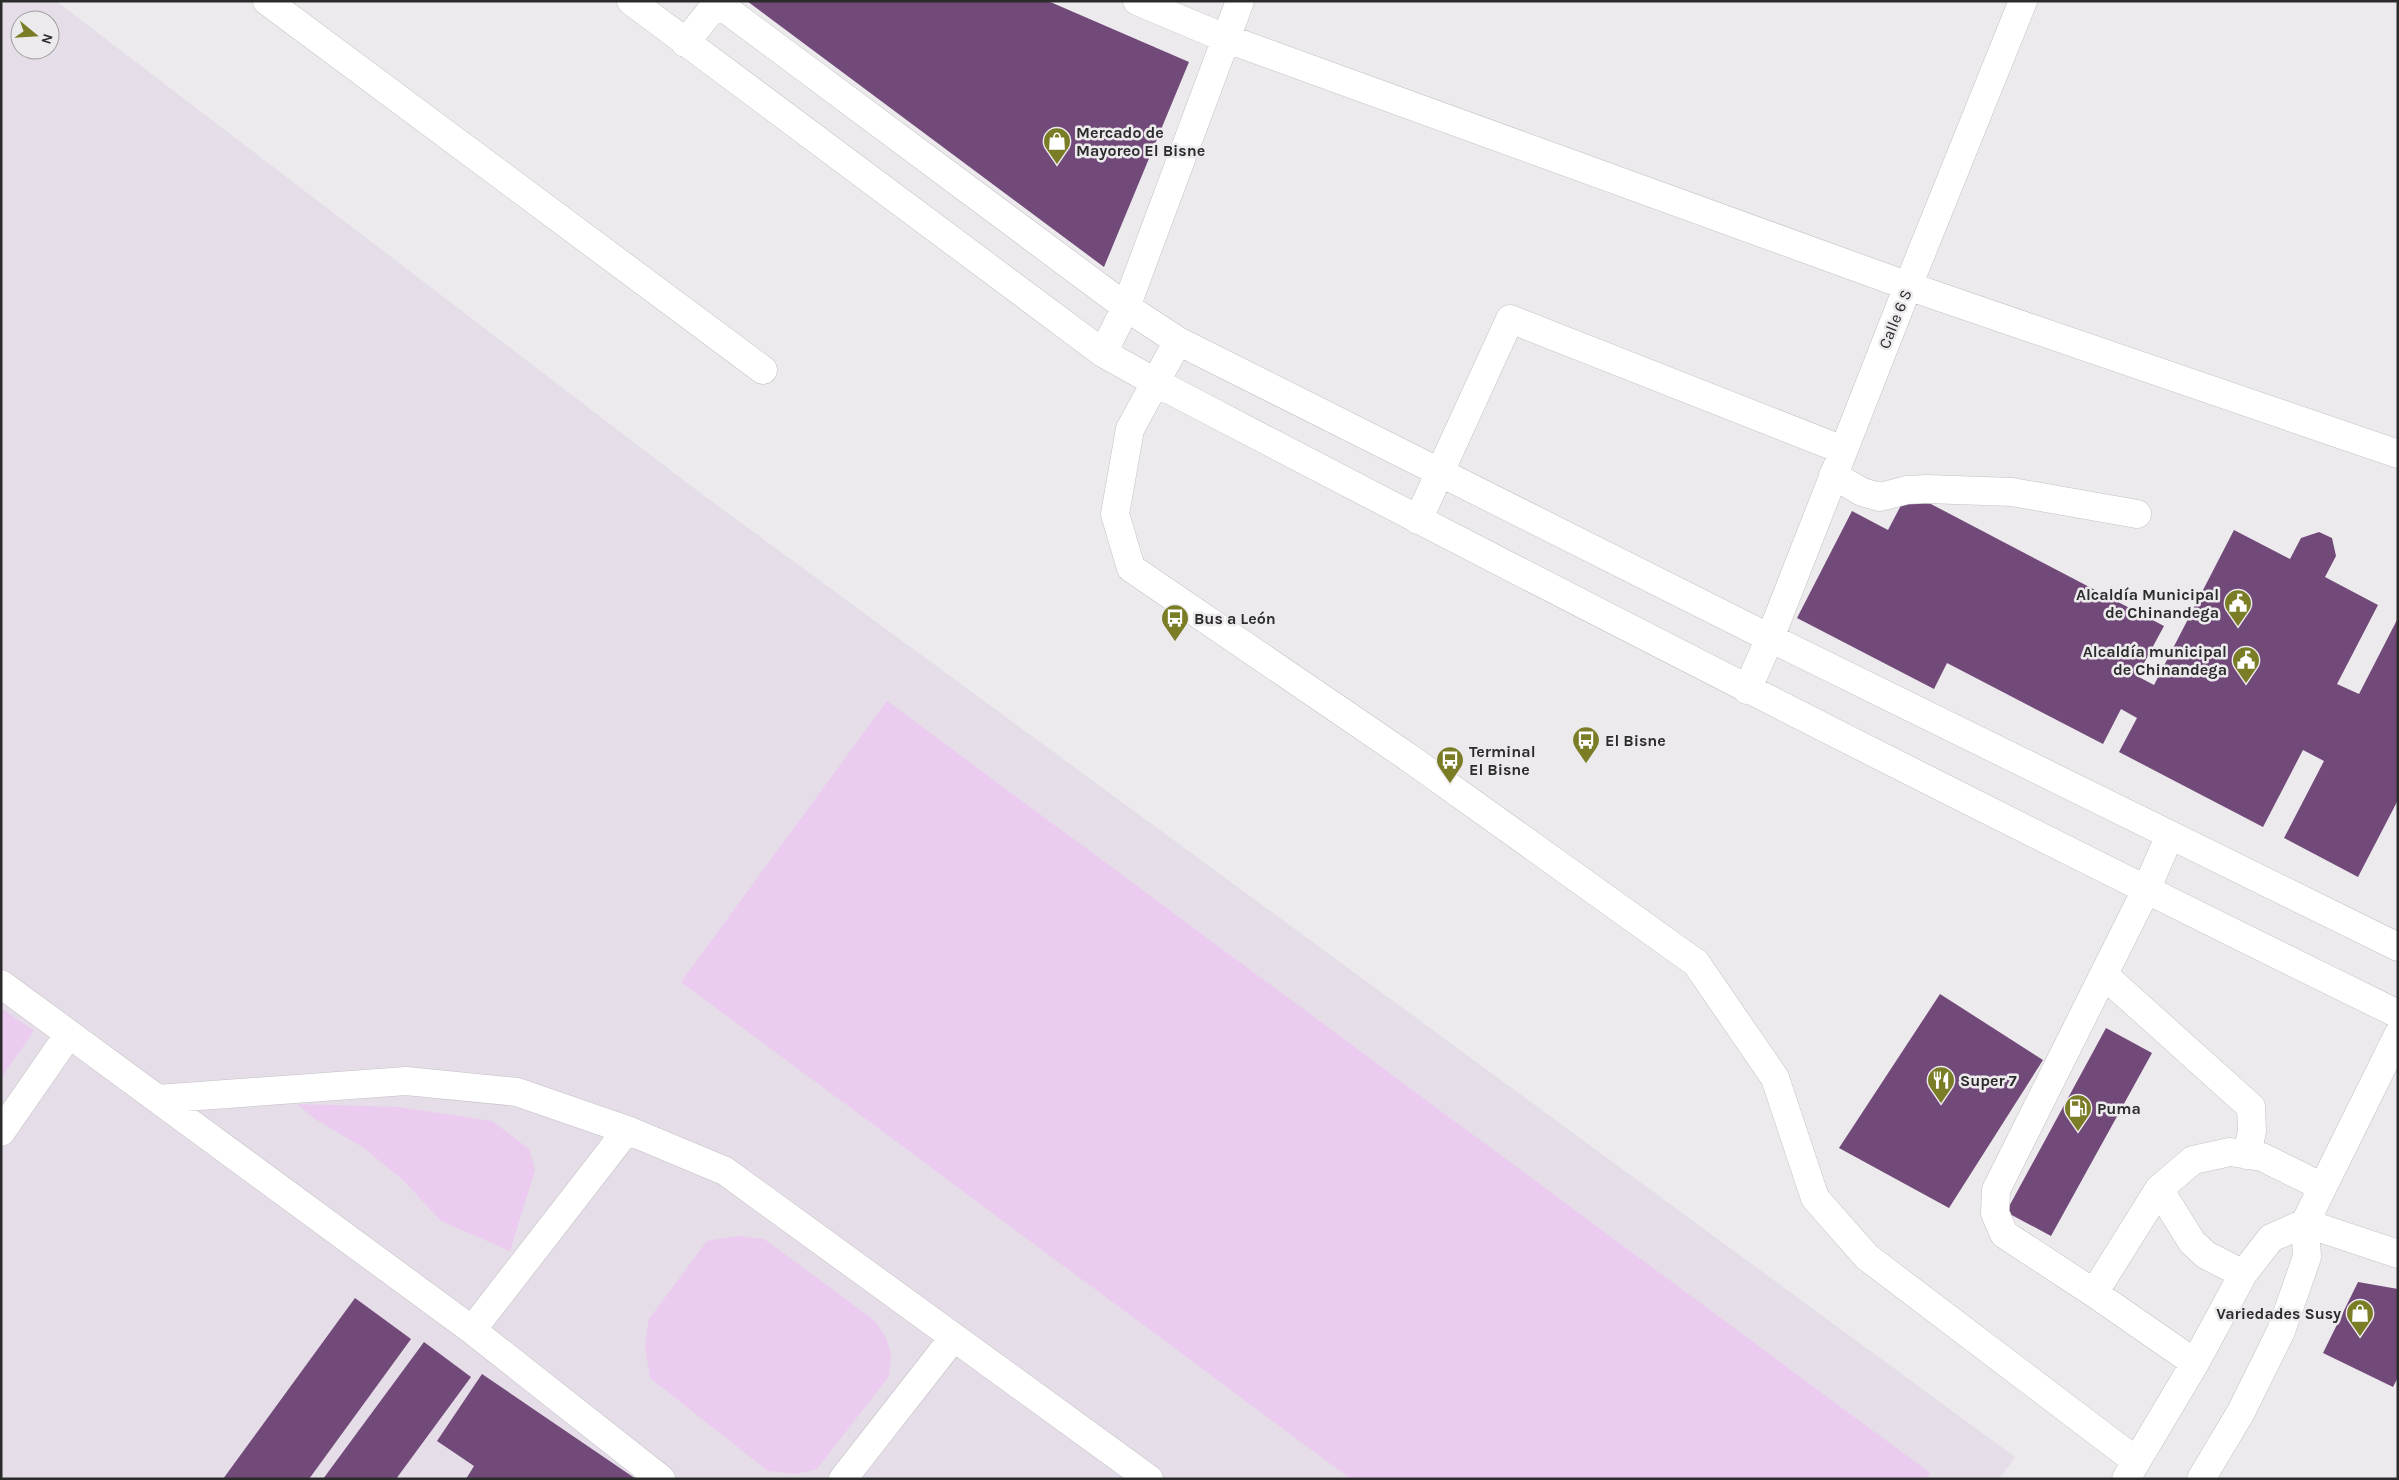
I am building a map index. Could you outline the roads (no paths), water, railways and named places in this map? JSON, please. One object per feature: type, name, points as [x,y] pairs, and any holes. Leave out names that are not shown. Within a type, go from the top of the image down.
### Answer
[{"type":"street","points":[[268,1],[763,370]]},
{"type":"street","points":[[631,1],[1103,353],[1418,520],[1747,690],[2398,1014]]},
{"type":"street","points":[[1137,1],[1225,38],[1908,286],[2398,454]]},
{"type":"street","points":[[1103,353],[1126,307],[1240,1]]},
{"type":"street","name":"Calle 6 S","points":[[1747,690],[1770,638],[1908,286],[2023,1]]},
{"type":"street","points":[[686,43],[716,2],[1126,307],[1178,341],[1770,638],[2398,947]]},
{"type":"street","points":[[1418,520],[1510,319],[1843,450]]},
{"type":"street","points":[[1178,341],[1130,429],[1115,514],[1131,568],[1408,757],[1696,962],[1775,1078],[1815,1198],[1867,1257],[2131,1470],[2195,1363],[2243,1274],[2271,1238],[2305,1223],[2398,1254]]},
{"type":"street","points":[[1833,475],[1862,492],[1880,497],[1917,490],[2012,492],[2138,514]]},
{"type":"street","points":[[2170,834],[2146,890],[1996,1190],[1995,1213],[2004,1234],[2195,1363]]},
{"type":"street","points":[[2104,975],[2251,1107],[2252,1131],[2247,1155]]},
{"type":"street","points":[[1,984],[472,1330],[660,1479]]},
{"type":"street","points":[[1,1132],[70,1034]]},
{"type":"street","points":[[2201,1479],[2241,1412],[2281,1331],[2307,1257],[2305,1223],[2398,1036]]},
{"type":"street","points":[[157,1099],[406,1081],[517,1092],[626,1130],[725,1171],[1149,1479]]},
{"type":"street","points":[[472,1330],[626,1130]]},
{"type":"street","points":[[2094,1293],[2159,1189],[2193,1160],[2230,1152],[2262,1157],[2323,1187]]},
{"type":"street","points":[[2159,1189],[2192,1242],[2206,1255],[2243,1274]]},
{"type":"street","points":[[843,1479],[954,1337]]},
{"type":"place","name":"Mercado de Mayoreo El Bisne","points":[[1057,165]]},
{"type":"place","name":"Alcaldía Municipal de Chinandega","points":[[2238,627]]},
{"type":"place","name":"Bus a León","points":[[1175,642]]},
{"type":"place","name":"Alcaldía municipal de Chinandega","points":[[2246,684]]},
{"type":"place","name":"El Bisne","points":[[1586,764]]},
{"type":"place","name":"Terminal El Bisne","points":[[1450,784]]},
{"type":"place","name":"Super 7","points":[[1941,1104]]},
{"type":"place","name":"Puma","points":[[2078,1132]]},
{"type":"place","name":"Variedades Susy","points":[[2360,1337]]}]
